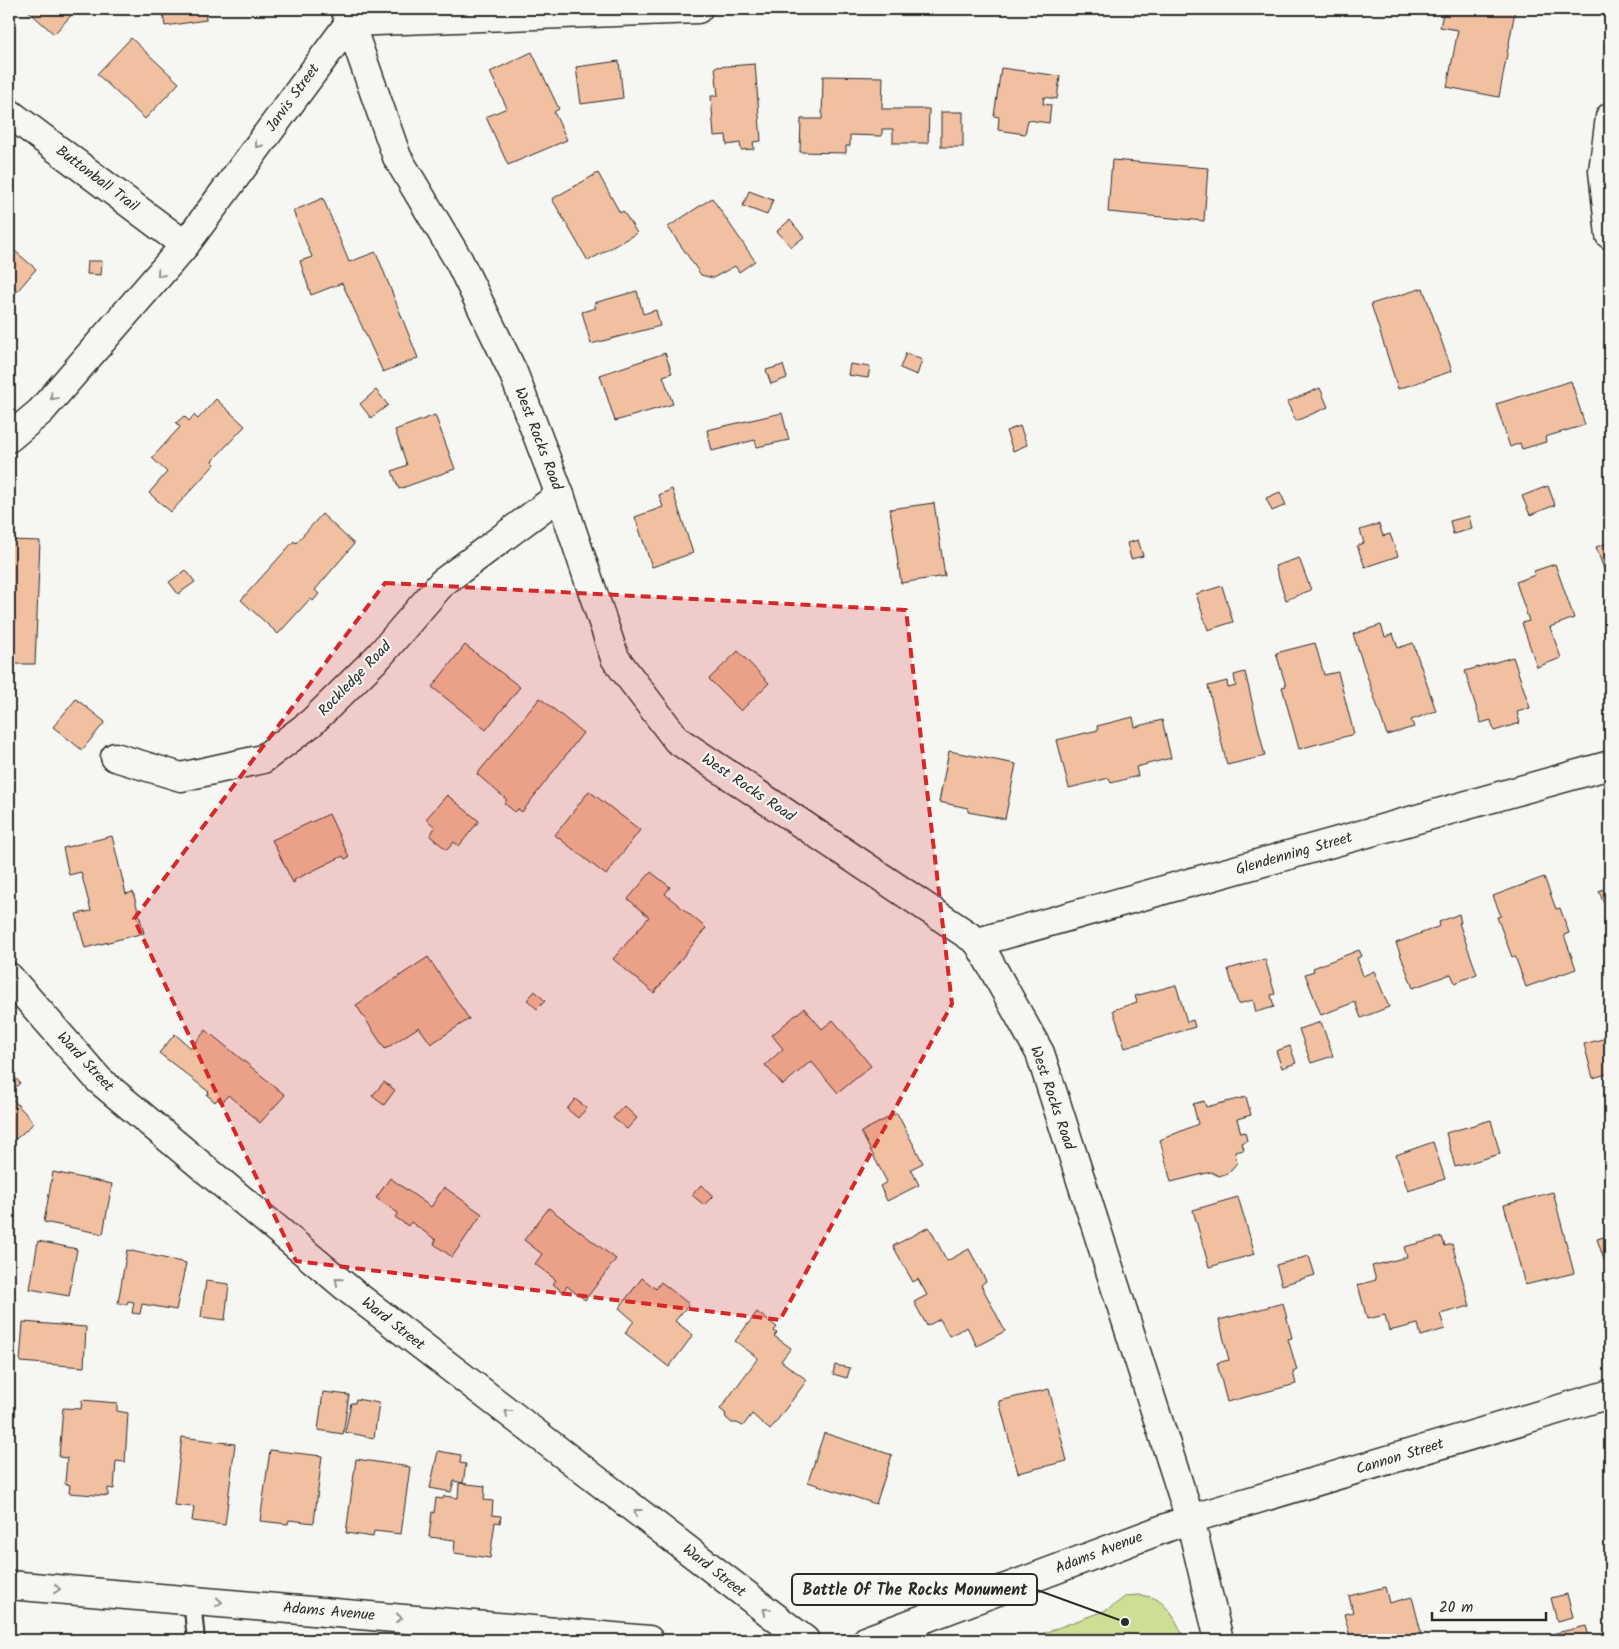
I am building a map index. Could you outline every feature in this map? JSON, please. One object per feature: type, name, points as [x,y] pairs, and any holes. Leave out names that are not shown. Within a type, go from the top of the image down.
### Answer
[{"type":"street","points":[[348,15],[698,9]]},
{"type":"street","name":"Jarvis Street","points":[[9,438],[41,411],[185,245],[348,15]]},
{"type":"street","name":"West Rocks Road","points":[[348,15],[397,156],[459,261],[508,364],[560,495],[615,658],[677,740],[978,942],[1040,1052],[1190,1519],[1219,1640]]},
{"type":"street","name":"Buttonball Trail","points":[[9,113],[185,245]]},
{"type":"street","points":[[1610,117],[1603,171],[1610,235]]},
{"type":"street","name":"Rockledge Road","points":[[114,757],[181,777],[263,759],[312,723],[380,655],[442,583],[560,495]]},
{"type":"street","name":"Glendenning Street","points":[[978,942],[1610,765]]},
{"type":"street","name":"Ward Street","points":[[9,977],[99,1080],[352,1292],[805,1640]]},
{"type":"street","name":"Cannon Street","points":[[1190,1519],[1610,1394]]},
{"type":"street","name":"Adams Avenue","points":[[867,1640],[1190,1519]]},
{"type":"street","name":"Adams Avenue","points":[[9,1586],[649,1640]]},
{"type":"lane","points":[[192,1600],[196,1640]]},
{"type":"highlighted area","points":[[385,583],[906,610],[952,1004],[780,1320],[296,1261],[134,919]]},
{"type":"green space","points":[[1138,1595],[1154,1598],[1164,1605],[1180,1628],[1184,1640],[1025,1640],[1109,1609],[1126,1596]]},
{"type":"building","points":[[26,9],[77,9],[54,34]]},
{"type":"building","points":[[162,9],[205,9],[206,20],[165,26]]},
{"type":"building","points":[[1444,9],[1504,9],[1515,11],[1499,97],[1447,87],[1458,30],[1440,27]]},
{"type":"building","points":[[131,38],[179,83],[145,119],[97,74]]},
{"type":"building","points":[[532,52],[559,109],[554,112],[567,140],[508,165],[486,117],[507,108],[490,72]]},
{"type":"building","points":[[619,61],[623,98],[581,104],[576,67]]},
{"type":"building","points":[[755,64],[761,141],[753,142],[754,149],[741,150],[740,143],[727,145],[726,135],[714,136],[711,96],[718,96],[715,67]]},
{"type":"building","points":[[1001,68],[1060,76],[1057,99],[1044,97],[1043,104],[1051,105],[1049,123],[1028,120],[1025,134],[998,130],[999,117],[994,116]]},
{"type":"building","points":[[823,76],[883,77],[882,109],[929,109],[928,143],[893,143],[893,129],[882,129],[882,136],[850,135],[850,146],[846,146],[846,153],[800,152],[801,119],[822,119]]},
{"type":"building","points":[[941,112],[963,112],[963,147],[941,147]]},
{"type":"building","points":[[1112,160],[1208,168],[1204,221],[1108,212]]},
{"type":"building","points":[[598,173],[620,213],[623,211],[637,233],[588,261],[552,199]]},
{"type":"building","points":[[749,191],[773,200],[767,215],[743,206]]},
{"type":"building","points":[[323,198],[349,262],[376,252],[418,358],[383,372],[342,283],[311,295],[300,261],[312,257],[293,211]]},
{"type":"building","points":[[712,198],[755,261],[739,272],[735,266],[713,278],[701,275],[668,227]]},
{"type":"building","points":[[790,220],[804,237],[791,247],[777,231]]},
{"type":"building","points":[[9,246],[36,269],[9,301]]},
{"type":"building","points":[[88,261],[102,261],[101,275],[87,274]]},
{"type":"building","points":[[1423,288],[1452,371],[1398,389],[1371,304]]},
{"type":"building","points":[[637,291],[643,314],[656,310],[660,326],[591,344],[582,312],[596,308],[594,303]]},
{"type":"building","points":[[665,353],[672,373],[663,376],[673,404],[615,421],[600,375]]},
{"type":"building","points":[[906,353],[922,360],[917,375],[900,368]]},
{"type":"building","points":[[850,364],[870,367],[868,378],[848,375]]},
{"type":"building","points":[[783,365],[787,378],[771,384],[766,370]]},
{"type":"building","points":[[1571,381],[1585,425],[1545,437],[1546,442],[1522,449],[1520,443],[1510,447],[1496,404]]},
{"type":"building","points":[[1320,388],[1328,407],[1296,421],[1287,402]]},
{"type":"building","points":[[376,390],[388,405],[371,418],[360,404]]},
{"type":"building","points":[[216,399],[245,426],[212,461],[215,464],[171,512],[149,493],[167,472],[152,458],[180,427],[176,423],[184,416],[189,421],[194,415],[198,419]]},
{"type":"building","points":[[782,413],[789,440],[757,447],[755,440],[712,451],[707,430]]},
{"type":"building","points":[[435,415],[455,469],[399,489],[392,471],[407,465],[395,430]]},
{"type":"building","points":[[1020,426],[1027,445],[1013,451],[1006,431]]},
{"type":"building","points":[[1548,486],[1555,505],[1530,515],[1522,496]]},
{"type":"building","points":[[672,489],[693,553],[652,567],[635,517],[663,507],[659,495]]},
{"type":"building","points":[[1280,492],[1286,505],[1272,511],[1266,498]]},
{"type":"building","points":[[934,503],[945,576],[901,583],[890,509]]},
{"type":"building","points":[[322,514],[354,544],[315,590],[319,594],[313,601],[310,599],[278,634],[241,600],[294,541],[296,543]]},
{"type":"building","points":[[1469,516],[1472,529],[1453,534],[1450,521]]},
{"type":"building","points":[[1379,524],[1383,536],[1390,534],[1398,556],[1365,567],[1357,546],[1364,543],[1360,530]]},
{"type":"building","points":[[9,540],[40,541],[35,664],[11,664],[12,646],[9,646]]},
{"type":"building","points":[[1138,540],[1143,556],[1131,559],[1127,543]]},
{"type":"building","points":[[1610,542],[1610,586],[1596,547]]},
{"type":"building","points":[[1299,558],[1311,590],[1286,600],[1275,566]]},
{"type":"building","points":[[1555,564],[1574,618],[1550,627],[1561,658],[1537,667],[1522,623],[1529,621],[1516,582],[1535,575],[1534,571]]},
{"type":"building","points":[[186,570],[195,582],[178,594],[169,582]]},
{"type":"building","points":[[1222,586],[1233,622],[1208,630],[1196,594]]},
{"type":"building","points":[[1381,625],[1385,637],[1393,634],[1398,648],[1413,643],[1436,711],[1411,720],[1414,727],[1387,735],[1353,634]]},
{"type":"building","points":[[1315,643],[1324,675],[1338,672],[1354,734],[1299,749],[1282,687],[1286,686],[1276,653]]},
{"type":"building","points":[[465,645],[520,687],[486,730],[432,687]]},
{"type":"building","points":[[738,651],[769,683],[741,711],[709,679]]},
{"type":"building","points":[[1513,657],[1530,708],[1517,712],[1520,723],[1494,731],[1491,720],[1481,723],[1465,671]]},
{"type":"building","points":[[1245,672],[1265,756],[1227,765],[1208,686],[1227,681],[1228,688],[1236,686],[1234,675]]},
{"type":"building","points":[[540,698],[583,733],[522,812],[518,809],[515,812],[504,803],[507,800],[477,774]]},
{"type":"building","points":[[76,699],[105,722],[82,750],[53,727]]},
{"type":"building","points":[[1133,717],[1135,727],[1162,720],[1171,758],[1136,767],[1138,776],[1111,783],[1109,778],[1069,788],[1057,740],[1098,730],[1097,726]]},
{"type":"building","points":[[949,751],[1016,764],[1005,819],[968,812],[968,808],[939,802]]},
{"type":"building","points":[[589,791],[640,830],[606,875],[555,835]]},
{"type":"building","points":[[447,795],[479,821],[459,846],[454,842],[447,850],[430,836],[435,827],[426,819]]},
{"type":"building","points":[[329,814],[349,857],[345,859],[343,856],[294,880],[295,882],[293,883],[272,840]]},
{"type":"building","points":[[112,836],[126,894],[133,892],[144,933],[85,948],[76,914],[91,911],[81,872],[69,875],[63,848]]},
{"type":"building","points":[[651,872],[670,887],[665,894],[706,928],[654,993],[613,959],[649,917],[628,899]]},
{"type":"building","points":[[1544,877],[1556,909],[1560,908],[1569,933],[1564,935],[1576,969],[1526,987],[1515,956],[1512,957],[1497,917],[1501,916],[1493,896]]},
{"type":"building","points":[[1610,886],[1610,920],[1599,891]]},
{"type":"building","points":[[1459,914],[1461,923],[1459,923],[1477,974],[1455,983],[1451,974],[1413,988],[1396,943],[1440,926],[1439,922]]},
{"type":"building","points":[[1359,950],[1362,956],[1357,958],[1363,976],[1374,971],[1389,1007],[1361,1018],[1355,1002],[1321,1015],[1305,974],[1314,971],[1313,968]]},
{"type":"building","points":[[428,957],[469,1019],[431,1044],[419,1027],[385,1049],[356,1005]]},
{"type":"building","points":[[1265,959],[1275,994],[1271,995],[1274,1007],[1256,1012],[1253,1000],[1238,1004],[1228,969]]},
{"type":"building","points":[[1176,985],[1187,1022],[1193,1020],[1195,1027],[1125,1048],[1113,1010],[1137,1002],[1135,996]]},
{"type":"building","points":[[535,991],[545,1001],[537,1009],[527,1000]]},
{"type":"building","points":[[804,1008],[822,1029],[833,1020],[871,1066],[838,1093],[811,1061],[783,1085],[765,1065],[783,1049],[772,1035]]},
{"type":"building","points":[[1321,1022],[1333,1056],[1311,1063],[1299,1029]]},
{"type":"building","points":[[206,1030],[285,1095],[260,1123],[228,1095],[222,1103],[217,1099],[215,1102],[207,1095],[209,1092],[159,1053],[175,1034],[191,1048]]},
{"type":"building","points":[[1610,1037],[1610,1073],[1593,1078],[1584,1044]]},
{"type":"building","points":[[1290,1046],[1296,1063],[1282,1068],[1276,1051]]},
{"type":"building","points":[[9,1070],[20,1083],[9,1094]]},
{"type":"building","points":[[384,1082],[395,1090],[384,1105],[372,1096]]},
{"type":"building","points":[[9,1095],[34,1123],[9,1145]]},
{"type":"building","points":[[1246,1097],[1251,1115],[1237,1119],[1241,1133],[1245,1132],[1247,1141],[1242,1143],[1244,1150],[1235,1152],[1237,1163],[1228,1173],[1219,1176],[1211,1172],[1171,1182],[1160,1140],[1198,1124],[1193,1104],[1204,1101],[1206,1107]]},
{"type":"building","points":[[575,1099],[587,1108],[578,1118],[567,1109]]},
{"type":"building","points":[[624,1106],[637,1118],[627,1129],[613,1118]]},
{"type":"building","points":[[897,1113],[923,1163],[911,1169],[919,1185],[887,1201],[880,1186],[887,1182],[861,1132]]},
{"type":"building","points":[[1491,1120],[1500,1154],[1455,1167],[1446,1133]]},
{"type":"building","points":[[1433,1142],[1445,1179],[1408,1191],[1396,1155]]},
{"type":"building","points":[[53,1172],[112,1184],[103,1234],[44,1222]]},
{"type":"building","points":[[390,1178],[431,1207],[444,1187],[482,1214],[452,1257],[434,1244],[436,1240],[411,1222],[408,1226],[395,1217],[398,1213],[376,1198]]},
{"type":"building","points":[[701,1185],[713,1196],[704,1205],[692,1195]]},
{"type":"building","points":[[1553,1192],[1574,1273],[1525,1285],[1504,1205]]},
{"type":"building","points":[[1238,1197],[1255,1254],[1209,1267],[1193,1210]]},
{"type":"building","points":[[549,1208],[616,1259],[585,1300],[567,1286],[563,1292],[553,1284],[556,1280],[535,1264],[542,1254],[524,1240]]},
{"type":"building","points":[[929,1227],[947,1261],[969,1249],[986,1281],[981,1285],[1005,1331],[977,1346],[967,1327],[949,1336],[940,1319],[927,1326],[914,1302],[927,1295],[918,1279],[913,1282],[893,1246]]},
{"type":"building","points":[[1610,1235],[1610,1277],[1597,1239]]},
{"type":"building","points":[[1442,1237],[1445,1246],[1452,1244],[1470,1306],[1440,1314],[1445,1329],[1421,1336],[1418,1324],[1389,1331],[1385,1315],[1367,1319],[1358,1285],[1376,1280],[1372,1266],[1407,1257],[1404,1247]]},
{"type":"building","points":[[38,1241],[77,1249],[69,1296],[30,1289]]},
{"type":"building","points":[[127,1250],[186,1263],[176,1310],[142,1304],[140,1314],[132,1313],[134,1302],[128,1301],[127,1305],[118,1303]]},
{"type":"building","points":[[1309,1256],[1315,1275],[1282,1285],[1276,1265]]},
{"type":"building","points":[[642,1278],[656,1289],[661,1282],[689,1304],[675,1321],[693,1335],[669,1367],[625,1333],[634,1321],[619,1308]]},
{"type":"building","points":[[206,1281],[229,1284],[225,1320],[201,1317]]},
{"type":"building","points":[[1283,1303],[1292,1338],[1288,1339],[1297,1370],[1293,1372],[1296,1384],[1227,1402],[1217,1363],[1229,1360],[1219,1320]]},
{"type":"building","points":[[757,1312],[777,1327],[774,1331],[777,1333],[774,1336],[791,1348],[781,1361],[807,1380],[770,1430],[752,1414],[743,1426],[732,1423],[720,1409],[758,1358],[735,1341]]},
{"type":"building","points":[[23,1322],[86,1327],[84,1367],[20,1362]]},
{"type":"building","points":[[835,1365],[850,1368],[847,1378],[833,1374]]},
{"type":"building","points":[[1049,1389],[1067,1461],[1018,1473],[999,1401]]},
{"type":"building","points":[[323,1392],[349,1395],[343,1434],[318,1430]]},
{"type":"building","points":[[356,1399],[379,1403],[374,1438],[345,1432],[351,1403],[355,1403]]},
{"type":"building","points":[[82,1400],[117,1403],[117,1411],[128,1413],[125,1462],[116,1461],[114,1489],[108,1488],[108,1496],[69,1493],[70,1485],[65,1484],[67,1458],[59,1457],[63,1408],[81,1409]]},
{"type":"building","points":[[824,1433],[892,1455],[876,1504],[808,1482]]},
{"type":"building","points":[[182,1437],[235,1444],[225,1525],[192,1521],[194,1507],[174,1505]]},
{"type":"building","points":[[270,1450],[322,1456],[314,1523],[289,1520],[288,1524],[260,1521]]},
{"type":"building","points":[[438,1451],[461,1455],[460,1463],[466,1464],[463,1483],[454,1481],[451,1492],[430,1488]]},
{"type":"building","points":[[356,1459],[410,1467],[401,1534],[374,1531],[373,1537],[346,1533]]},
{"type":"building","points":[[459,1483],[485,1486],[484,1500],[493,1501],[492,1515],[501,1516],[500,1523],[495,1522],[490,1558],[454,1553],[455,1540],[429,1537],[436,1498],[443,1499],[444,1496],[458,1498]]},
{"type":"building","points":[[1385,1587],[1389,1603],[1412,1597],[1421,1632],[1408,1636],[1409,1640],[1351,1640],[1344,1614],[1353,1612],[1349,1596]]},
{"type":"building","points":[[1567,1594],[1573,1617],[1557,1621],[1551,1598]]},
{"type":"building","points":[[1586,1626],[1590,1640],[1545,1640],[1543,1636]]},
{"type":"place","name":"Battle Of The Rocks Monument","points":[[1125,1622]]}]
